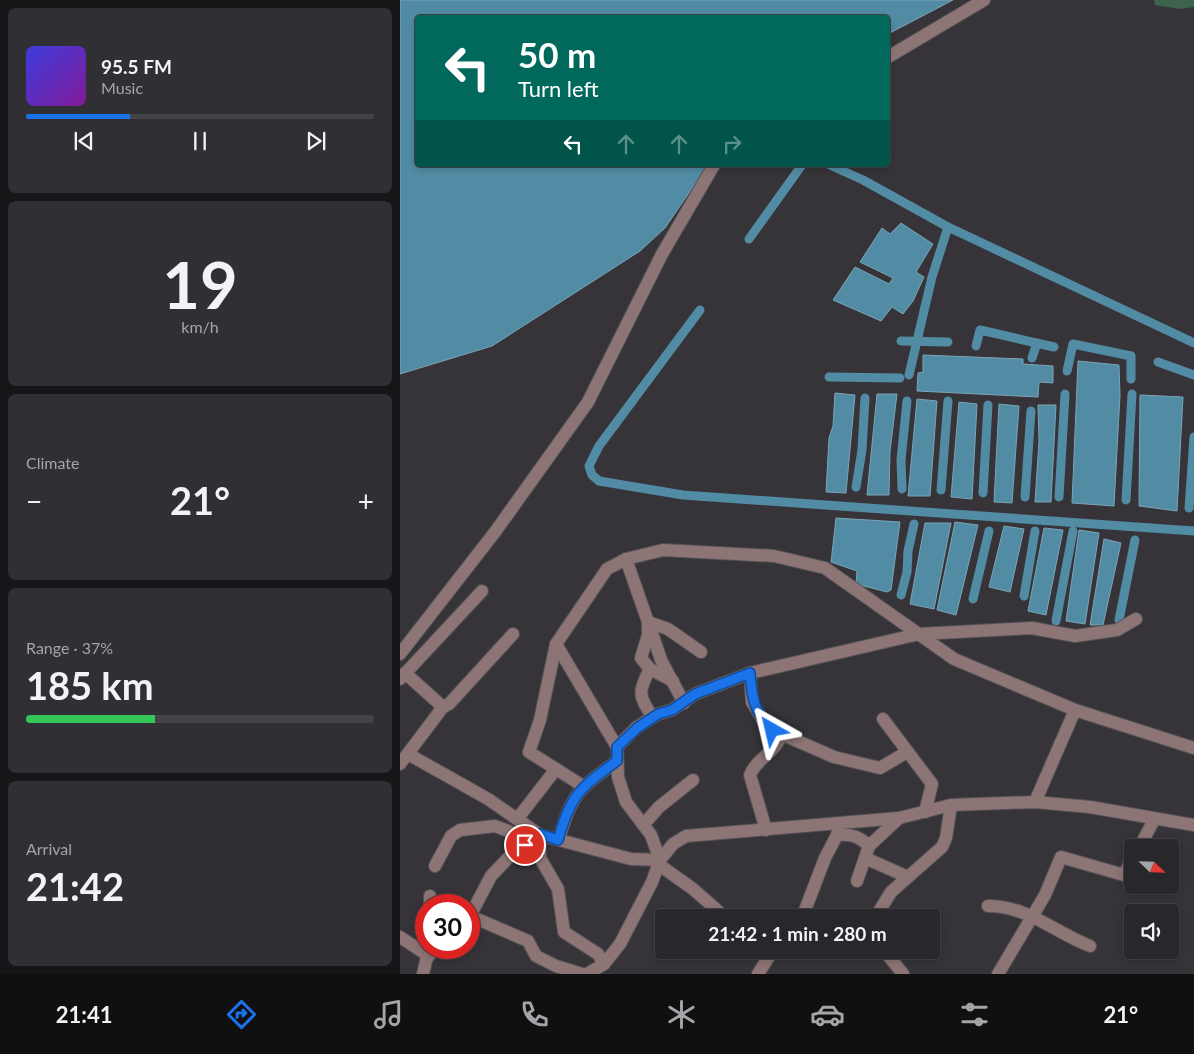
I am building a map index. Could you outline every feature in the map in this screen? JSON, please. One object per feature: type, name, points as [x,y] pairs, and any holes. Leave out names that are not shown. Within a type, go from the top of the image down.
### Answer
[{"type":"street","points":[[890,56],[984,0]]},
{"type":"street","points":[[400,654],[495,532],[588,402],[662,254],[713,167]]},
{"type":"street","points":[[583,786],[529,752],[540,720],[556,644],[607,570],[626,559],[663,550],[774,556],[825,568],[954,659],[1074,710],[1194,748]]},
{"type":"street","points":[[626,559],[661,660],[684,703]]},
{"type":"street","points":[[443,707],[403,676],[482,591]]},
{"type":"street","points":[[617,747],[637,728],[653,717],[684,703],[695,694],[750,673],[919,634],[1032,628],[1075,636],[1117,630],[1136,619]]},
{"type":"street","points":[[648,622],[668,630],[701,652]]},
{"type":"street","points":[[648,622],[648,635],[641,658],[650,670],[673,681]]},
{"type":"street","points":[[513,634],[449,704],[443,707],[404,759],[488,798],[540,834],[632,858],[659,862],[716,909]]},
{"type":"street","points":[[556,644],[617,747],[618,777],[626,802],[651,835],[659,862]]},
{"type":"street","points":[[650,670],[642,685],[640,698],[653,717]]},
{"type":"street","points":[[750,673],[752,702],[764,722],[781,735],[834,757],[880,768],[907,752]]},
{"type":"street","points":[[1035,802],[1074,710]]},
{"type":"street","points":[[883,719],[932,784],[925,812]]},
{"type":"street","points":[[766,830],[750,775],[752,768],[779,742],[781,735]]},
{"type":"street","points":[[558,840],[572,801],[583,786],[617,761]]},
{"type":"street","points":[[518,818],[556,769]]},
{"type":"street","points":[[644,824],[659,807],[693,780]]},
{"type":"street","points":[[540,834],[511,855],[491,876],[470,916],[528,940],[536,956],[556,966],[589,974],[604,964],[620,944],[648,890],[659,862],[673,844],[686,836],[766,830],[838,830],[951,805],[1035,802],[1090,807],[1154,820],[1194,825]]},
{"type":"street","points":[[881,909],[891,892],[942,847],[951,805]]},
{"type":"street","points":[[857,881],[869,846],[899,818]]},
{"type":"street","points":[[1144,839],[1154,820]]},
{"type":"street","points":[[435,866],[452,836],[460,830],[495,826],[521,836],[540,834]]},
{"type":"street","points":[[838,830],[855,836],[869,846]]},
{"type":"street","points":[[805,909],[838,830]]},
{"type":"street","points":[[540,834],[540,858],[558,889],[564,932],[598,954],[604,964]]},
{"type":"street","points":[[998,974],[1045,895],[1061,857],[1124,875]]},
{"type":"street","points":[[865,858],[908,877]]},
{"type":"street","points":[[988,906],[1006,906],[1022,911],[1072,939],[1090,946]]},
{"type":"street","points":[[400,937],[415,945]]},
{"type":"street","points":[[424,974],[427,959]]},
{"type":"street","points":[[758,974],[767,959]]},
{"type":"street","points":[[891,959],[903,974]]},
{"type":"green space","points":[[1154,0],[1194,0],[1194,7],[1181,9],[1155,5]]},
{"type":"water","points":[[400,0],[953,0],[890,33],[890,15],[415,15],[415,167],[707,167],[665,228],[640,251],[492,346],[400,374]]},
{"type":"water","points":[[901,223],[933,244],[916,272],[924,277],[913,301],[903,314],[892,307],[881,321],[833,300],[855,267],[889,284],[893,278],[860,262],[882,228],[890,234]]},
{"type":"water","points":[[923,355],[1023,359],[1023,364],[1053,366],[1053,383],[1039,382],[1038,397],[917,391],[918,373],[923,372]]},
{"type":"water","points":[[1078,361],[1119,365],[1120,395],[1114,506],[1072,503]]},
{"type":"water","points":[[835,393],[855,395],[846,493],[826,492],[829,438],[833,426]]},
{"type":"water","points":[[877,394],[897,394],[890,451],[889,495],[867,495]]},
{"type":"water","points":[[1140,395],[1183,397],[1177,511],[1139,506]]},
{"type":"water","points":[[917,399],[937,401],[930,496],[908,496]]},
{"type":"water","points":[[959,402],[977,404],[972,499],[951,497]]},
{"type":"water","points":[[999,404],[1019,406],[1012,503],[994,502]]},
{"type":"water","points":[[1038,405],[1056,405],[1051,502],[1035,502],[1039,441]]},
{"type":"water","points":[[836,518],[900,522],[891,590],[887,592],[856,584],[857,571],[831,562]]},
{"type":"water","points":[[955,522],[978,525],[956,615],[937,610]]},
{"type":"water","points":[[925,523],[951,523],[934,609],[910,604]]},
{"type":"water","points":[[1004,526],[1024,529],[1010,592],[989,587]]},
{"type":"water","points":[[1044,528],[1063,530],[1046,615],[1028,611]]},
{"type":"water","points":[[1079,530],[1099,533],[1085,624],[1066,621]]},
{"type":"water","points":[[1104,539],[1121,543],[1103,625],[1090,625]]},
{"type":"waterway","points":[[749,239],[801,167]]},
{"type":"waterway","points":[[834,167],[863,180],[948,227]]},
{"type":"waterway","points":[[909,375],[932,277],[948,227],[1194,343]]},
{"type":"waterway","points":[[700,310],[599,446],[589,466],[592,475],[599,481],[683,495],[1194,531]]},
{"type":"waterway","points":[[976,346],[980,330],[1054,347]]},
{"type":"waterway","points":[[901,341],[948,342]]},
{"type":"waterway","points":[[1032,358],[1037,343]]},
{"type":"waterway","points":[[1067,371],[1073,344],[1131,356],[1131,379]]},
{"type":"waterway","points":[[1158,362],[1194,375]]},
{"type":"waterway","points":[[829,377],[900,378]]},
{"type":"waterway","points":[[1059,497],[1065,394]]},
{"type":"waterway","points":[[1126,500],[1132,394]]},
{"type":"waterway","points":[[856,487],[862,450],[865,398]]},
{"type":"waterway","points":[[902,489],[901,460],[907,401]]},
{"type":"waterway","points":[[941,490],[948,401]]},
{"type":"waterway","points":[[983,493],[988,405]]},
{"type":"waterway","points":[[1025,497],[1031,411]]},
{"type":"waterway","points":[[1189,508],[1194,437]]},
{"type":"waterway","points":[[901,595],[907,572],[908,551],[914,524]]},
{"type":"waterway","points":[[973,599],[989,531]]},
{"type":"waterway","points":[[1024,596],[1035,531]]},
{"type":"waterway","points":[[1056,621],[1073,531]]},
{"type":"waterway","points":[[1119,620],[1135,540]]},
{"type":"route","points":[[525,845],[540,834],[558,840],[572,801],[583,786],[617,761],[617,747],[637,728],[658,714],[672,710],[684,703],[695,694],[750,673],[752,702],[764,722],[772,730]]}]
